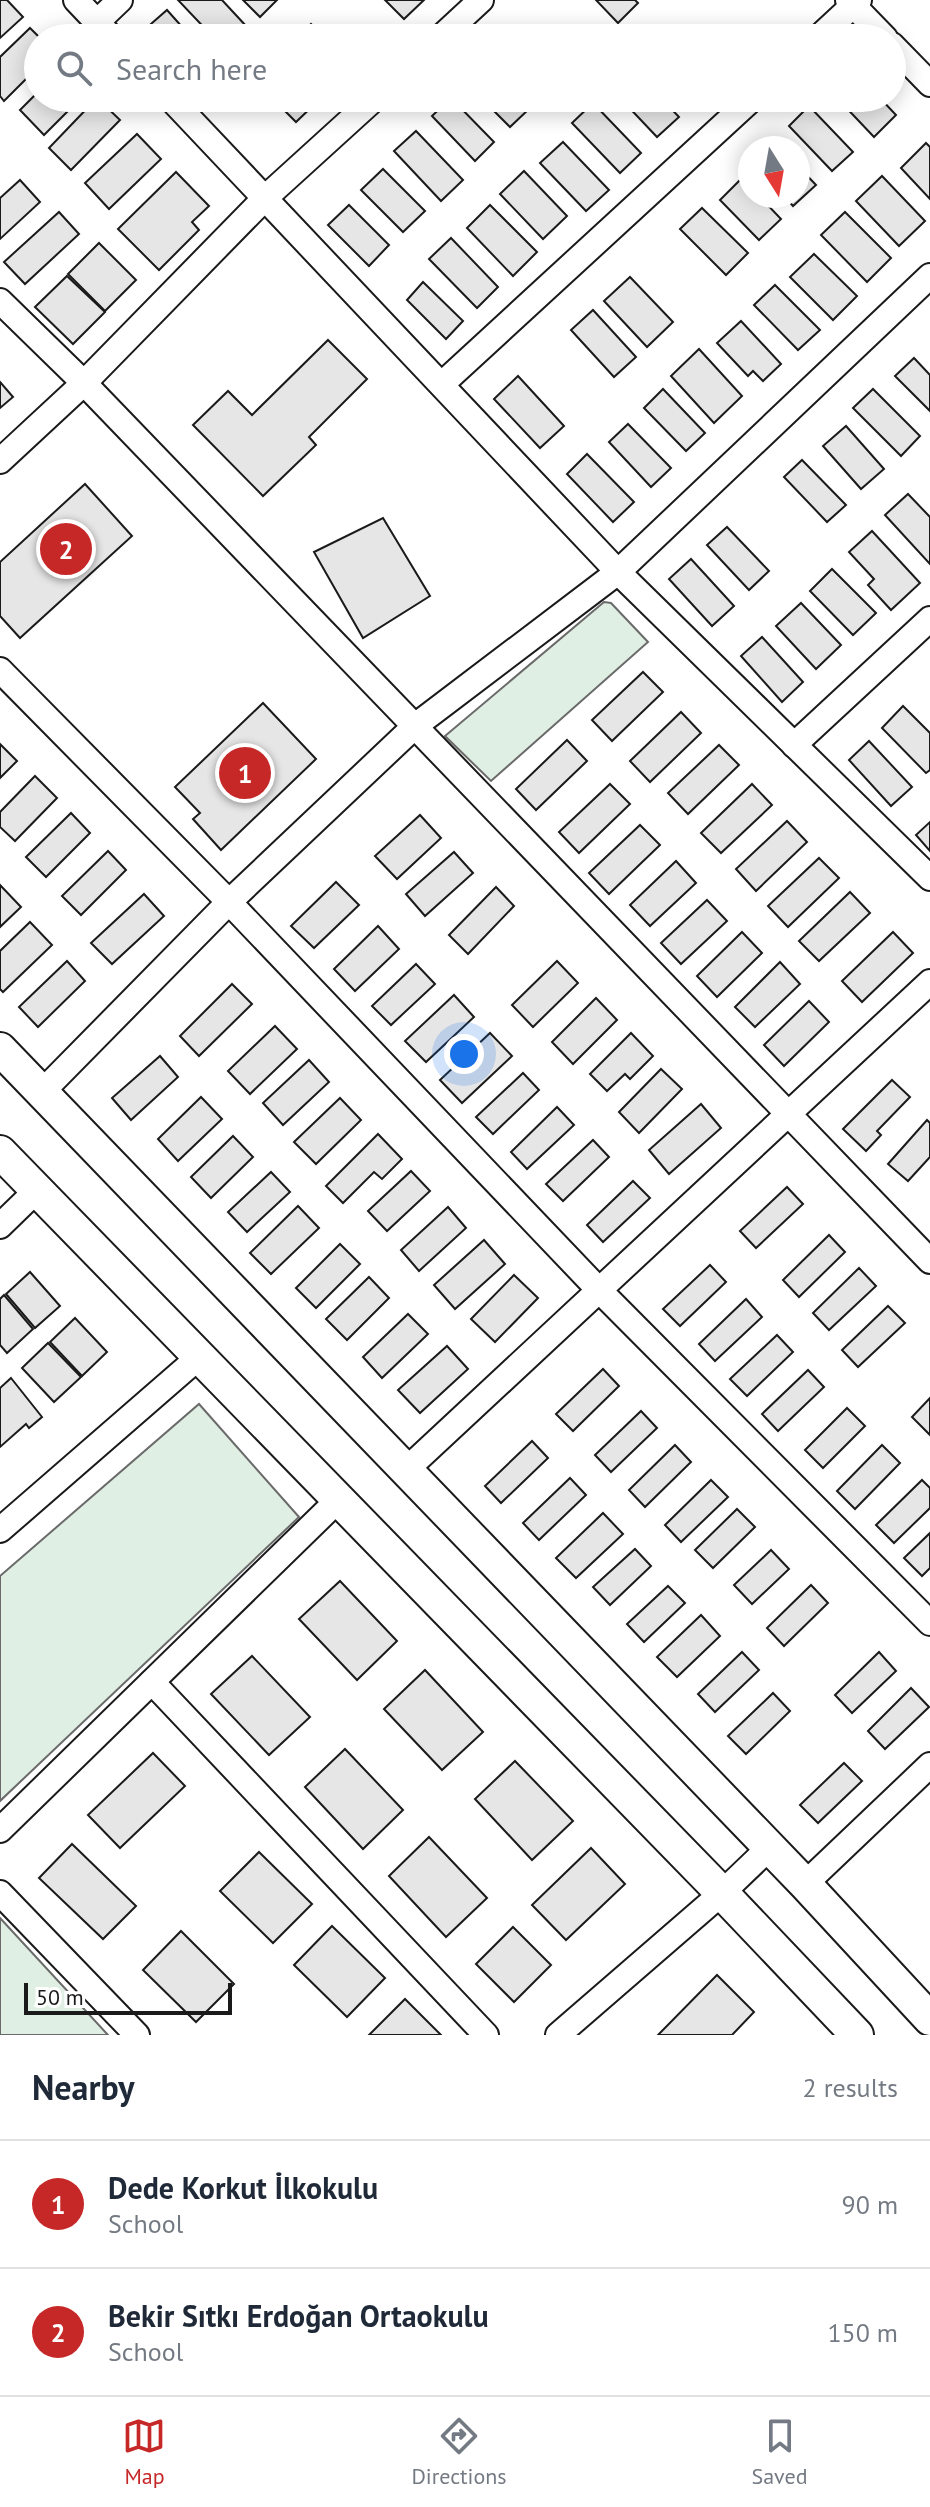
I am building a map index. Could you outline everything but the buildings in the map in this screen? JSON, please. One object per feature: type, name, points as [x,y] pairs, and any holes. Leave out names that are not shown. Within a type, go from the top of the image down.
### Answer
[{"type":"street","points":[[76,0],[98,24]]},
{"type":"street","points":[[107,24],[120,0]]},
{"type":"street","points":[[455,24],[481,0]]},
{"type":"street","points":[[832,24],[854,2],[873,24]]},
{"type":"street","points":[[906,59],[930,84]]},
{"type":"street","points":[[183,112],[618,572],[930,878]]},
{"type":"street","points":[[0,461],[84,383],[265,198],[360,112]]},
{"type":"street","points":[[442,384],[738,112]]},
{"type":"street","points":[[42,1092],[229,902],[415,726],[618,572],[930,276]]},
{"type":"street","points":[[0,301],[84,383],[930,1261]]},
{"type":"street","points":[[794,745],[930,619]]},
{"type":"street","points":[[0,670],[229,902],[599,1290],[930,1623]]},
{"type":"street","points":[[406,1470],[930,982]]},
{"type":"street","points":[[0,1049],[770,1847],[930,2019]]},
{"type":"street","points":[[0,1152],[857,2035]]},
{"type":"street","points":[[0,1226],[37,1190]]},
{"type":"street","points":[[0,1530],[199,1357]]},
{"type":"street","points":[[0,1830],[337,1501]]},
{"type":"street","points":[[152,1682],[486,2035]]},
{"type":"street","points":[[805,1884],[930,1765]]},
{"type":"street","points":[[558,2035],[722,1893],[770,1847]]},
{"type":"street","points":[[0,1893],[137,2035]]},
{"type":"green space","points":[[604,602],[611,603],[648,642],[491,781],[445,736]]},
{"type":"green space","points":[[199,1404],[299,1517],[0,1801],[0,1576]]},
{"type":"green space","points":[[0,1918],[108,2035],[0,2035]]},
{"type":"place","name":"Bekir Sıtkı Erdoğan Ortaokulu","points":[[66,549]]},
{"type":"place","name":"Dede Korkut İlkokulu","points":[[245,773]]}]
